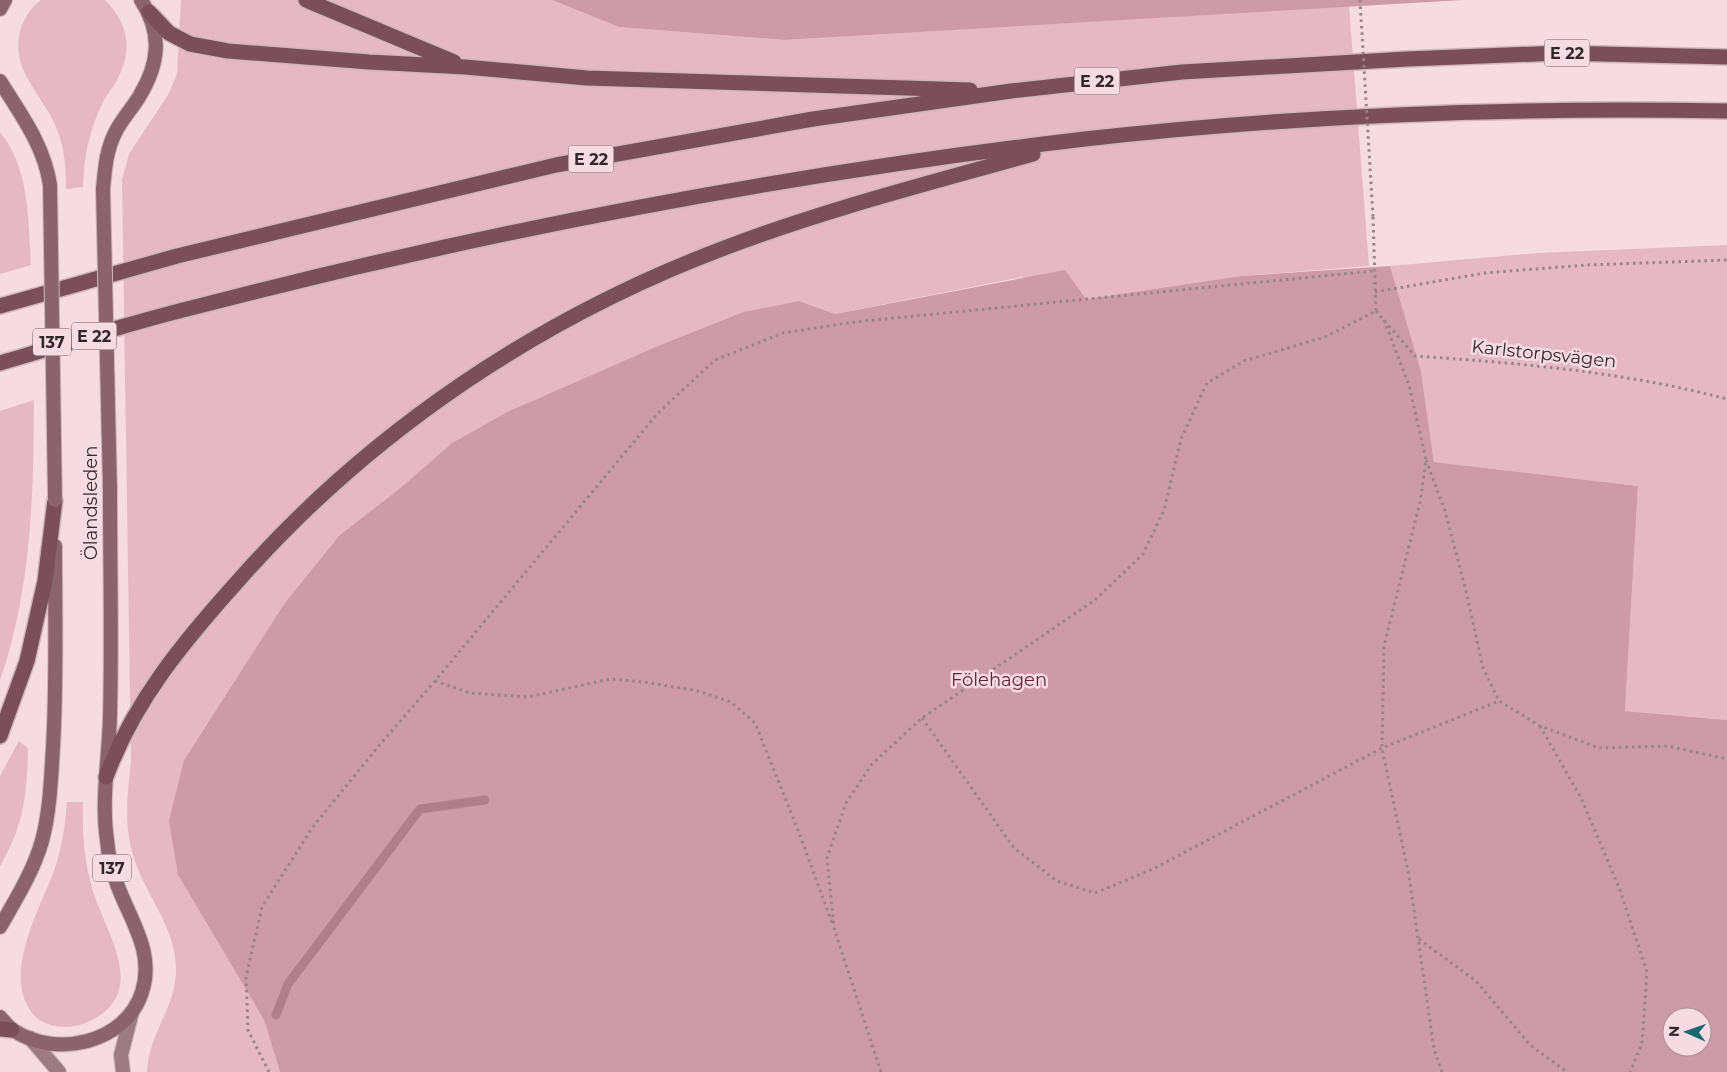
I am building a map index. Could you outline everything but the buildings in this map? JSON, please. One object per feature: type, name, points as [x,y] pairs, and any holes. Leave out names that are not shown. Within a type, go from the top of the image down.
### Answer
[{"type":"highway","points":[[306,0],[464,67]]},
{"type":"highway","points":[[145,6],[168,33],[190,44],[228,51],[368,62],[464,67],[587,78],[1011,91]]},
{"type":"highway","name":"E 22","points":[[0,306],[177,256],[556,165],[813,120],[1011,91],[1182,72],[1417,59],[1560,53],[1727,57]]},
{"type":"highway","name":"E 22","points":[[0,363],[189,308],[275,286],[577,218],[824,175],[1085,139],[1310,120],[1500,111],[1614,109],[1727,111]]},
{"type":"highway","points":[[106,777],[118,744],[140,704],[162,672],[261,554],[309,506],[408,422],[515,348],[646,282],[726,247],[826,212],[1085,139]]},
{"type":"highway","points":[[0,736],[27,661],[43,590],[55,500]]},
{"type":"main road","points":[[0,9],[5,0]]},
{"type":"main road","name":"Ölandsleden","points":[[123,1072],[121,1055],[132,1012],[142,991],[146,962],[140,934],[117,884],[108,855],[105,826],[110,716],[110,490],[103,189],[106,158],[110,147],[116,132],[139,97],[156,55],[156,32],[145,6]]},
{"type":"main road","name":"Ölandsleden","points":[[0,81],[40,147],[50,185],[55,500],[54,721],[48,808],[41,842],[33,865],[22,889],[0,927]]},
{"type":"main road","name":"Ölandsleden","points":[[0,1017],[6,1029],[30,1038],[55,1044],[80,1043],[118,1028],[132,1012]]},
{"type":"main road","name":"Ölandsleden","points":[[30,1038],[59,1072]]},
{"type":"path","points":[[834,928],[827,858],[846,803],[872,764],[922,718],[1095,600],[1143,554],[1164,510],[1181,439],[1207,383],[1244,361],[1326,336],[1376,311],[1373,270],[1376,242],[1360,0]]},
{"type":"path","points":[[1375,292],[1485,273],[1586,265],[1727,260]]},
{"type":"path","points":[[269,1072],[248,1030],[246,977],[262,907],[312,828],[376,748],[435,681],[658,413],[716,360],[783,333],[854,322],[1373,270]]},
{"type":"path","name":"Karlstorpsvägen","points":[[1376,311],[1415,356],[1496,361],[1630,377],[1727,398]]},
{"type":"path","points":[[1384,320],[1409,385],[1426,460],[1445,511],[1466,591],[1483,668],[1499,701],[1540,726],[1599,748],[1667,746],[1727,759]]},
{"type":"path","points":[[1426,460],[1420,502],[1384,646],[1382,748],[1409,876],[1434,1049],[1442,1072]]},
{"type":"path","points":[[435,681],[470,693],[528,697],[610,679],[644,682],[698,691],[731,702],[755,724],[798,830],[834,928],[881,1072]]},
{"type":"path","points":[[922,718],[1014,848],[1057,881],[1095,893],[1153,869],[1382,748],[1499,701]]},
{"type":"path","points":[[1540,726],[1581,798],[1620,890],[1647,972],[1642,1044],[1630,1072]]},
{"type":"path","points":[[1418,939],[1476,981],[1530,1045],[1566,1072]]},
{"type":"shaded area","points":[[41,0],[105,0],[113,9],[124,28],[127,48],[125,58],[115,83],[98,112],[91,133],[86,154],[83,187],[66,189],[65,160],[58,132],[30,82],[19,57],[18,43],[21,28],[29,12]]},
{"type":"shaded area","points":[[181,0],[552,0],[619,27],[784,40],[1349,6],[1369,266],[1241,276],[1085,299],[1022,277],[835,314],[799,301],[743,312],[660,345],[507,412],[452,443],[398,490],[284,604],[184,760],[178,875],[264,1020],[280,1072],[147,1072],[152,1045],[172,994],[176,966],[171,939],[166,926],[136,864],[129,839],[127,813],[131,762],[122,180],[129,154],[168,95],[177,74]]},
{"type":"shaded area","points":[[0,132],[17,162],[26,195],[31,265],[0,274]]},
{"type":"shaded area","points":[[1727,245],[1727,720],[1625,711],[1638,486],[1434,462],[1421,371],[1390,266],[1537,253]]},
{"type":"shaded area","points":[[34,400],[29,542],[18,612],[0,680],[0,411]]},
{"type":"shaded area","points":[[19,741],[28,748],[27,780],[23,809],[14,837],[0,866],[0,776]]},
{"type":"shaded area","points":[[67,802],[83,802],[84,845],[89,877],[113,941],[121,977],[118,994],[108,1008],[90,1021],[71,1027],[51,1025],[39,1020],[28,1006],[22,990],[21,972],[29,933],[60,851]]},
{"type":"green space","points":[[552,0],[1463,0],[784,40],[619,27]]},
{"type":"green space","name":"Fölehagen","points":[[1390,266],[1421,371],[1434,462],[1638,486],[1625,711],[1727,720],[1727,1072],[280,1072],[264,1020],[178,875],[169,821],[184,760],[284,604],[340,535],[398,490],[452,443],[507,412],[660,345],[743,312],[799,301],[835,314],[1065,270],[1086,299],[1241,276]]},
{"type":"waterway","points":[[276,1015],[288,984],[420,809],[485,800]]}]
